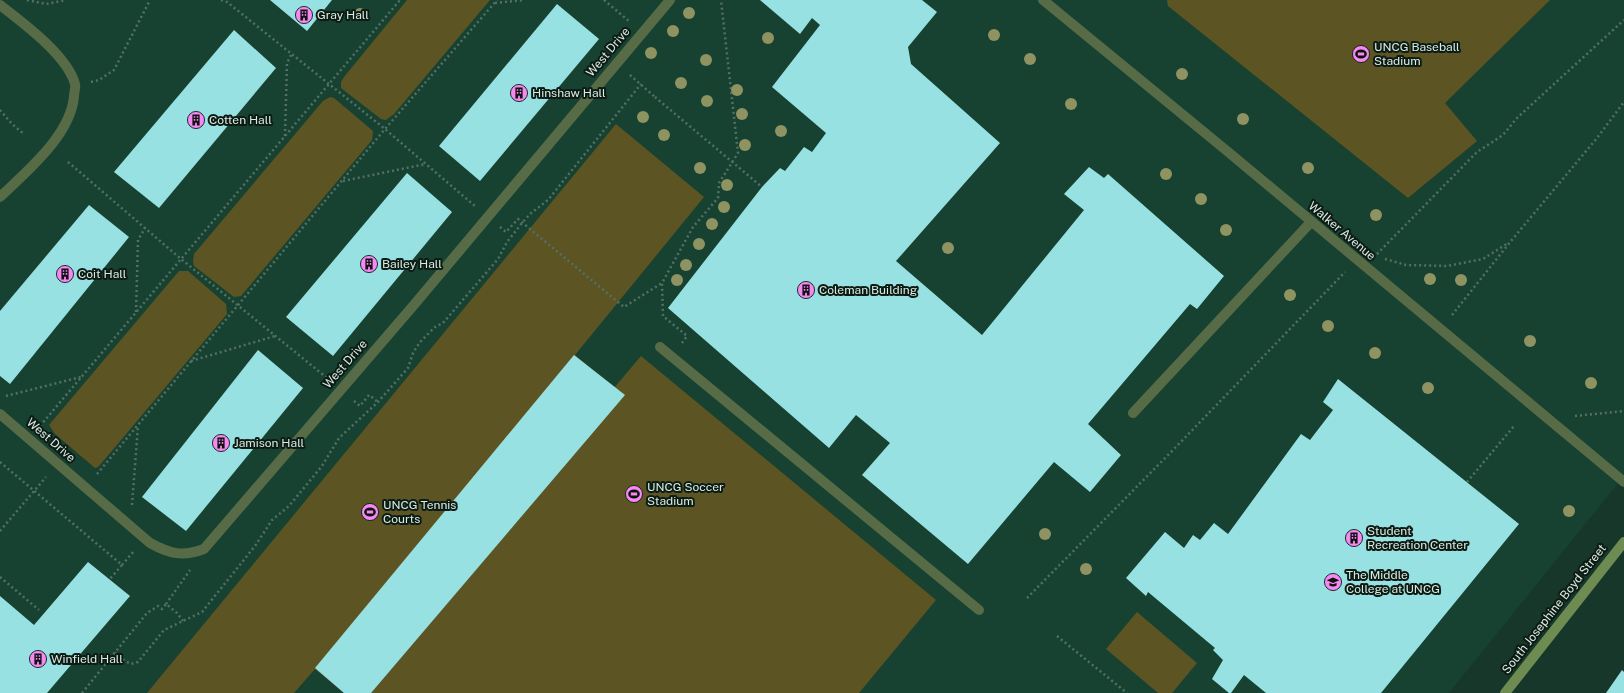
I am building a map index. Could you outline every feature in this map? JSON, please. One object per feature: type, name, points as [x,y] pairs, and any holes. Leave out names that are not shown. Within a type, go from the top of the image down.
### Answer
[{"type":"main road","name":"South Josephine Boyd Street","points":[[1505,693],[1624,542]]},
{"type":"street","name":"West Drive","points":[[0,414],[150,543],[163,550],[176,554],[192,553],[204,549],[670,0]]},
{"type":"street","name":"Walker Avenue","points":[[1043,0],[1624,482]]},
{"type":"street","points":[[0,5],[51,48],[67,68],[75,85],[73,106],[65,125],[44,154],[0,197]]},
{"type":"street","points":[[1133,414],[1311,222]]},
{"type":"street","points":[[660,347],[979,610]]},
{"type":"path","points":[[27,0],[46,4],[66,0]]},
{"type":"path","points":[[75,85],[99,80],[114,70],[150,0]]},
{"type":"path","points":[[221,0],[227,2],[292,53],[488,216]]},
{"type":"path","points":[[39,426],[400,0]]},
{"type":"path","points":[[96,475],[237,305],[343,182],[385,129],[497,0]]},
{"type":"path","points":[[494,3],[524,0]]},
{"type":"path","points":[[604,0],[642,32]]},
{"type":"path","points":[[502,229],[506,232],[518,219],[624,307],[662,283],[694,227],[718,198],[719,182],[738,153],[721,0]]},
{"type":"path","points":[[1511,241],[1483,259],[1447,266],[1406,265],[1375,256],[1477,152],[1503,135],[1517,118],[1624,20]]},
{"type":"path","points":[[285,136],[287,63],[292,53]]},
{"type":"path","points":[[616,63],[762,186]]},
{"type":"path","points":[[115,653],[131,664],[138,662],[164,630],[202,612],[255,546],[272,520],[289,506],[322,466],[339,438],[378,402],[408,368],[413,353],[420,342],[435,327],[443,323],[498,259],[522,223],[548,200],[641,84]]},
{"type":"path","points":[[1452,315],[1511,241],[1597,138],[1624,102]]},
{"type":"path","points":[[0,110],[12,124],[24,134]]},
{"type":"path","points":[[68,162],[181,259],[340,389]]},
{"type":"path","points":[[343,182],[426,164]]},
{"type":"path","points":[[136,312],[138,240],[145,228]]},
{"type":"path","points":[[1027,598],[1173,450],[1356,260]]},
{"type":"path","points":[[662,283],[663,316],[684,334]]},
{"type":"path","points":[[190,361],[275,336]]},
{"type":"path","points":[[6,396],[81,376]]},
{"type":"path","points":[[369,395],[378,402]]},
{"type":"path","points":[[1575,416],[1624,411]]},
{"type":"path","points":[[132,505],[138,425]]},
{"type":"path","points":[[1467,482],[1514,426]]},
{"type":"path","points":[[0,462],[122,565]]},
{"type":"path","points":[[0,531],[45,479]]},
{"type":"path","points":[[110,580],[136,548]]},
{"type":"path","points":[[0,577],[39,610]]},
{"type":"path","points":[[82,693],[147,613],[158,606],[162,609],[185,578]]},
{"type":"path","points":[[166,604],[177,613],[183,621]]},
{"type":"path","points":[[1057,636],[1127,693]]},
{"type":"shaded area","points":[[0,0],[1624,0],[1624,476],[1449,693],[0,693]]},
{"type":"shaded area","points":[[407,0],[490,0],[394,114],[386,120],[381,119],[341,88],[341,82]]},
{"type":"shaded area","name":"UNCG Baseball Stadium","points":[[1167,0],[1550,0],[1445,103],[1477,141],[1408,198],[1168,6]]},
{"type":"shaded area","points":[[330,97],[334,98],[373,131],[372,140],[241,296],[234,297],[194,266],[194,254],[323,101]]},
{"type":"shaded area","name":"UNCG Soccer Stadium","points":[[616,124],[704,197],[575,355],[614,388],[641,356],[936,600],[859,693],[344,693],[315,669],[294,693],[147,693]]},
{"type":"shaded area","points":[[179,271],[188,271],[226,304],[227,314],[111,452],[98,467],[95,468],[55,434],[49,425]]},
{"type":"shaded area","points":[[1137,612],[1197,663],[1172,693],[1158,693],[1106,649]]},
{"type":"building","name":"Gray Hall","points":[[270,0],[332,0],[307,31]]},
{"type":"building","name":"Coleman Building","points":[[760,0],[922,0],[937,12],[908,47],[911,64],[1000,143],[896,261],[982,335],[1084,210],[1064,194],[1089,167],[1104,178],[1108,174],[1224,276],[1197,309],[1190,304],[1088,424],[1121,455],[1090,492],[1054,462],[968,564],[862,475],[890,443],[856,415],[829,448],[668,308],[762,187],[780,168],[785,171],[804,147],[812,152],[826,133],[772,87],[820,25],[812,18],[800,34]]},
{"type":"building","name":"Hinshaw Hall","points":[[557,4],[599,39],[480,181],[439,146]]},
{"type":"building","name":"Cotten Hall","points":[[234,30],[276,68],[159,208],[114,172]]},
{"type":"building","name":"Bailey Hall","points":[[407,173],[452,212],[333,356],[286,317]]},
{"type":"building","name":"Coit Hall","points":[[89,205],[129,237],[10,384],[0,376],[0,311]]},
{"type":"building","name":"Jamison Hall","points":[[258,350],[303,388],[186,531],[142,497]]},
{"type":"building","points":[[574,355],[625,395],[371,693],[344,693],[315,668]]},
{"type":"building","name":"Student Recreation Center","points":[[1338,379],[1519,524],[1381,693],[1266,693],[1244,675],[1231,693],[1229,693],[1212,679],[1223,660],[1213,650],[1215,648],[1148,592],[1146,596],[1126,578],[1165,532],[1184,548],[1193,535],[1200,540],[1214,523],[1228,534],[1301,434],[1310,440],[1333,410],[1323,402]]},
{"type":"building","name":"Winfield Hall","points":[[88,562],[130,596],[47,693],[0,693],[0,596],[34,625]]},
{"type":"building","points":[[1622,670],[1624,672],[1624,693],[1606,693]]},
{"type":"place","name":"Gray Hall","points":[[304,15]]},
{"type":"place","name":"UNCG Baseball Stadium","points":[[1361,54]]},
{"type":"place","name":"Hinshaw Hall","points":[[519,93]]},
{"type":"place","name":"Cotten Hall","points":[[196,120]]},
{"type":"place","name":"Bailey Hall","points":[[369,264]]},
{"type":"place","name":"Coit Hall","points":[[65,274]]},
{"type":"place","name":"Coleman Building","points":[[806,290]]},
{"type":"place","name":"Jamison Hall","points":[[221,443]]},
{"type":"place","name":"UNCG Soccer Stadium","points":[[634,494]]},
{"type":"place","name":"UNCG Tennis Courts","points":[[370,512]]},
{"type":"place","name":"Student Recreation Center","points":[[1354,538]]},
{"type":"place","name":"The Middle College at UNCG","points":[[1333,582]]},
{"type":"place","name":"Winfield Hall","points":[[38,659]]}]
